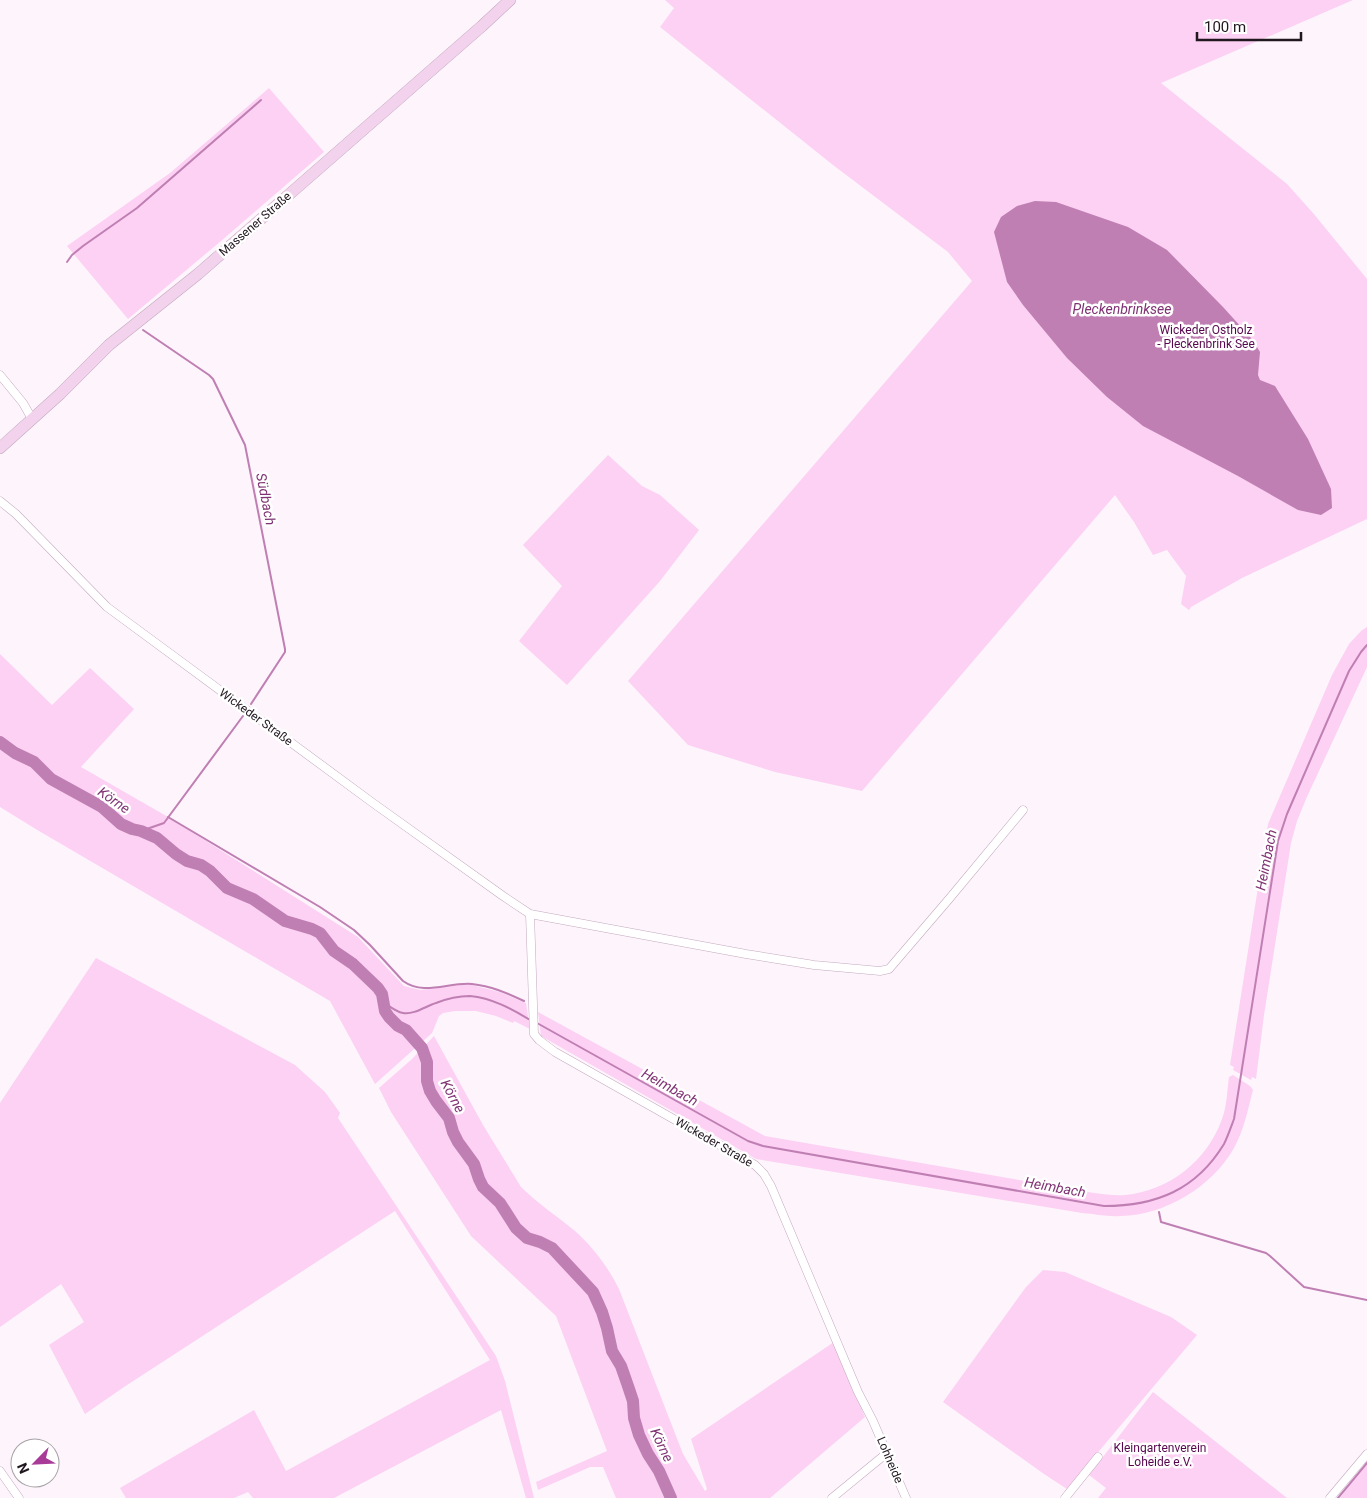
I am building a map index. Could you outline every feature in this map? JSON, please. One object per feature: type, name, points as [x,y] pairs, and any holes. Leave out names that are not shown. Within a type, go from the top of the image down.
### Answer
[{"type":"main road","name":"Massener Straße","points":[[0,448],[110,345],[198,274],[510,0]]},
{"type":"street","points":[[0,375],[23,403],[32,419]]},
{"type":"street","name":"Wickeder Straße","points":[[0,501],[16,514],[107,607],[396,819],[530,914],[746,954],[814,965],[880,971],[889,969],[1023,810]]},
{"type":"street","name":"Wickeder Straße","points":[[530,914],[534,1034],[556,1052],[755,1165],[764,1174],[771,1186],[858,1392],[874,1421]]},
{"type":"street","name":"Lohheide","points":[[874,1421],[906,1498]]},
{"type":"street","points":[[832,1498],[887,1453]]},
{"type":"street","points":[[1330,1498],[1367,1454]]},
{"type":"street","points":[[1066,1498],[1098,1457]]},
{"type":"street","points":[[0,1471],[19,1498]]},
{"type":"green space","name":"Wickeder Ostholz - Pleckenbrink See","points":[[665,0],[1353,0],[1161,83],[1287,184],[1367,279],[1367,519],[1242,578],[1191,607],[1189,610],[1181,604],[1186,576],[1167,550],[1153,555],[1134,522],[1115,495],[862,791],[775,772],[688,745],[628,681],[972,281],[948,252],[833,165],[660,27],[674,8]]},
{"type":"green space","points":[[269,88],[324,152],[128,319],[67,246],[170,173]]},
{"type":"green space","points":[[608,455],[642,486],[660,495],[699,530],[660,581],[567,685],[519,641],[562,586],[523,545]]},
{"type":"green space","points":[[1367,627],[1367,667],[1306,799],[1291,843],[1256,1079],[1252,1077],[1251,1080],[1233,1070],[1234,1067],[1230,1065],[1268,824],[1332,675],[1349,644]]},
{"type":"green space","points":[[0,654],[52,705],[90,668],[134,709],[81,767],[168,817],[358,937],[404,986],[420,990],[468,984],[500,992],[526,1003],[530,1029],[514,1021],[513,1023],[476,1011],[443,1013],[439,1016],[432,1033],[375,1084],[330,1001],[0,807]]},
{"type":"green space","points":[[96,958],[295,1065],[325,1092],[340,1113],[338,1118],[496,1356],[505,1381],[534,1498],[526,1498],[501,1410],[334,1498],[253,1498],[248,1492],[234,1498],[126,1498],[120,1488],[254,1410],[286,1471],[490,1360],[395,1211],[85,1414],[49,1345],[84,1322],[61,1284],[0,1327],[0,1103]]},
{"type":"green space","points":[[538,1012],[765,1136],[1094,1193],[1121,1195],[1141,1192],[1171,1180],[1196,1160],[1207,1148],[1215,1134],[1225,1109],[1229,1077],[1233,1075],[1253,1090],[1243,1127],[1234,1148],[1225,1162],[1200,1186],[1170,1204],[1138,1214],[1111,1216],[1082,1213],[756,1159],[541,1036]]},
{"type":"green space","points":[[434,1036],[483,1125],[521,1187],[582,1237],[610,1273],[619,1289],[683,1454],[705,1491],[707,1489],[691,1439],[834,1342],[863,1407],[862,1410],[865,1417],[770,1498],[616,1498],[603,1467],[590,1467],[538,1490],[536,1482],[607,1451],[556,1316],[471,1236],[391,1112],[379,1088],[412,1059]]},
{"type":"green space","points":[[1043,1270],[1065,1272],[1171,1317],[1197,1335],[1067,1489],[943,1402],[1026,1287]]},
{"type":"green space","name":"Kleingartenverein Loheide e.V.","points":[[1153,1392],[1287,1498],[1098,1498],[1106,1488],[1089,1475]]},
{"type":"green space","points":[[1367,1461],[1367,1498],[1340,1498]]},
{"type":"water","name":"Pleckenbrinksee","points":[[1035,201],[1056,202],[1128,227],[1167,250],[1223,307],[1252,339],[1260,352],[1258,375],[1260,380],[1275,386],[1308,439],[1331,489],[1332,508],[1321,515],[1298,510],[1143,426],[1107,397],[1067,358],[1023,305],[1007,282],[994,232],[1001,217],[1017,206]]},
{"type":"waterway","points":[[67,262],[83,246],[137,208],[261,100]]},
{"type":"waterway","name":"Südbach","points":[[143,330],[213,379],[245,445],[285,649],[285,652],[251,704]]},
{"type":"waterway","name":"Heimbach","points":[[537,1023],[748,1141],[763,1146],[1104,1206],[1141,1203],[1173,1192],[1201,1173],[1213,1160],[1224,1144],[1234,1119],[1278,841],[1287,814],[1349,671],[1367,645]]},
{"type":"waterway","name":"Südbach","points":[[141,831],[164,823],[243,716]]},
{"type":"waterway","name":"Körne","points":[[0,742],[15,753],[34,762],[51,779],[102,807],[121,824],[157,838],[187,861],[201,865],[227,888],[253,899],[285,921],[320,933],[334,951],[353,964],[378,988],[382,994],[385,1011],[389,1017],[398,1026],[406,1030],[422,1048],[427,1062],[427,1081],[430,1091],[449,1118],[453,1132],[474,1164],[483,1187],[500,1203],[516,1228],[527,1238],[552,1248],[593,1292],[602,1312],[612,1351],[621,1366],[633,1401],[634,1418],[639,1435],[659,1471],[671,1498]]},
{"type":"waterway","points":[[168,817],[320,907],[354,930],[403,981],[419,988],[463,984],[486,986],[524,1001]]},
{"type":"waterway","name":"Heimbach","points":[[383,1002],[393,1009],[407,1013],[416,1012],[448,999],[470,996],[494,1002],[530,1020]]},
{"type":"waterway","points":[[1159,1212],[1161,1222],[1266,1253],[1304,1287],[1367,1300]]},
{"type":"waterway","points":[[1338,1498],[1367,1463]]}]
